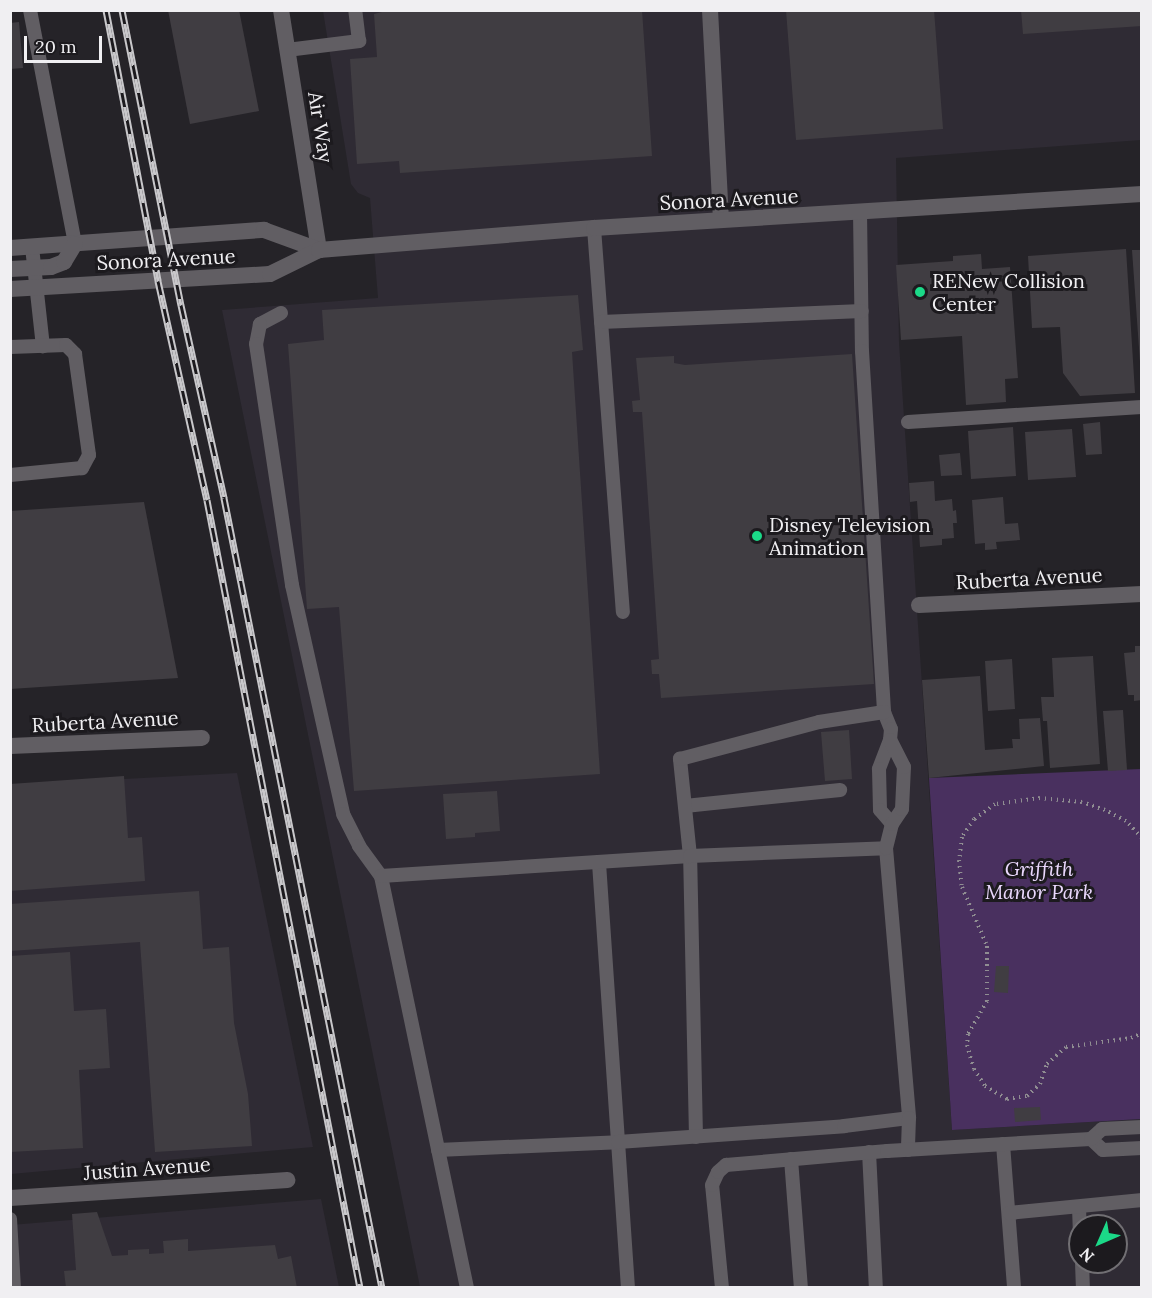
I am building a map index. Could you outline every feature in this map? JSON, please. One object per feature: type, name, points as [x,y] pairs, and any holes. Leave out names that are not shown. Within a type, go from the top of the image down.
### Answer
[{"type":"main road","name":"Air Way","points":[[281,10],[319,250]]},
{"type":"main road","points":[[710,10],[721,220]]},
{"type":"main road","name":"Sonora Avenue","points":[[10,289],[270,274],[319,250],[594,228],[1142,194]]},
{"type":"main road","name":"Sonora Avenue","points":[[10,248],[264,230],[319,250]]},
{"type":"main road","points":[[10,269],[51,267],[63,262],[75,244]]},
{"type":"main road","name":"Ruberta Avenue","points":[[919,605],[1142,594]]},
{"type":"main road","name":"Ruberta Avenue","points":[[10,746],[202,738]]},
{"type":"main road","name":"Justin Avenue","points":[[10,1198],[287,1180]]},
{"type":"lane","points":[[30,10],[75,244]]},
{"type":"lane","points":[[287,51],[359,41],[355,10]]},
{"type":"lane","points":[[860,212],[861,311],[884,712],[891,729],[890,740],[879,769],[880,810],[892,824]]},
{"type":"lane","points":[[594,228],[623,612]]},
{"type":"lane","points":[[32,247],[43,346]]},
{"type":"lane","points":[[601,322],[861,311]]},
{"type":"lane","points":[[281,313],[260,324],[256,344],[292,585],[343,814],[358,846],[381,876],[467,1287]]},
{"type":"lane","points":[[10,346],[66,345],[75,354],[89,455],[82,468],[10,475]]},
{"type":"lane","points":[[908,422],[1142,407]]},
{"type":"lane","points":[[696,1137],[690,856],[680,759],[819,722],[884,712]]},
{"type":"lane","points":[[890,740],[904,766],[902,809],[892,824],[886,848],[909,1118],[908,1150]]},
{"type":"lane","points":[[685,806],[840,790]]},
{"type":"lane","points":[[381,876],[690,856],[886,848]]},
{"type":"lane","points":[[598,863],[628,1287]]},
{"type":"lane","points":[[438,1150],[696,1137],[909,1118]]},
{"type":"lane","points":[[722,1287],[712,1185],[718,1172],[726,1165],[869,1152],[1091,1140],[1102,1129],[1142,1127]]},
{"type":"lane","points":[[1091,1140],[1103,1150],[1142,1148]]},
{"type":"lane","points":[[1003,1144],[1004,1181],[1009,1213],[1014,1287]]},
{"type":"lane","points":[[869,1152],[876,1287]]},
{"type":"lane","points":[[791,1159],[801,1287]]},
{"type":"lane","points":[[1009,1213],[1142,1200]]},
{"type":"lane","points":[[1079,1207],[1079,1214]]},
{"type":"lane","points":[[10,1219],[14,1287]]},
{"type":"path","points":[[1141,1034],[1131,1038],[1066,1047],[1047,1064],[1040,1084],[1027,1096],[1007,1099],[985,1086],[974,1069],[967,1046],[969,1034],[987,1001],[987,946],[962,887],[958,860],[962,837],[974,819],[995,804],[1040,798],[1082,802],[1105,810],[1126,821],[1142,837]]},
{"type":"shaded area","points":[[323,11],[1141,11],[1141,140],[896,158],[899,343],[952,1130],[1141,1119],[1141,1287],[420,1287],[222,310],[378,298],[370,198],[358,193],[351,184]]},
{"type":"shaded area","points":[[237,773],[313,1147],[11,1174],[11,785]]},
{"type":"shaded area","points":[[321,1199],[339,1287],[11,1288],[11,1225]]},
{"type":"green space","name":"Griffith Manor Park","points":[[1141,769],[1141,1119],[952,1130],[929,778]]},
{"type":"building","points":[[168,10],[239,10],[259,111],[190,124]]},
{"type":"building","points":[[390,10],[642,10],[652,156],[400,173],[399,161],[357,164],[350,59],[377,57],[374,14]]},
{"type":"building","points":[[786,10],[934,10],[943,129],[796,140]]},
{"type":"building","points":[[1021,10],[1142,10],[1142,26],[1023,34]]},
{"type":"building","points":[[19,22],[23,68],[10,69],[10,23]]},
{"type":"building","points":[[1126,249],[1135,393],[1080,396],[1063,373],[1060,327],[1032,328],[1028,256]]},
{"type":"building","points":[[1132,250],[1142,250],[1142,362],[1140,362]]},
{"type":"building","points":[[981,254],[982,269],[1010,267],[1018,378],[1005,379],[1006,402],[966,405],[962,336],[901,340],[896,265],[953,261],[953,256]]},
{"type":"building","points":[[578,295],[583,350],[572,352],[600,774],[354,791],[339,607],[307,609],[288,344],[324,340],[322,310]]},
{"type":"building","name":"Disney Television Animation","points":[[852,354],[874,684],[661,698],[659,674],[652,674],[651,660],[659,659],[642,412],[633,412],[632,401],[640,400],[636,358],[674,356],[674,363],[685,365]]},
{"type":"building","points":[[1100,422],[1102,454],[1086,455],[1083,424]]},
{"type":"building","points":[[1013,427],[1016,476],[971,479],[968,431]]},
{"type":"building","points":[[1072,429],[1076,477],[1028,480],[1025,432]]},
{"type":"building","points":[[960,453],[962,475],[941,476],[939,455]]},
{"type":"building","points":[[934,481],[935,501],[952,499],[953,511],[956,510],[957,523],[953,523],[954,538],[942,539],[942,545],[920,547],[917,501],[910,502],[909,483]]},
{"type":"building","points":[[1003,497],[1005,524],[1018,523],[1020,540],[996,542],[997,549],[985,550],[985,543],[975,544],[972,500]]},
{"type":"building","points":[[144,502],[178,678],[10,689],[10,511]]},
{"type":"building","points":[[1135,646],[1142,646],[1142,700],[1134,701],[1134,695],[1128,695],[1124,653],[1135,652]]},
{"type":"building","points":[[1093,656],[1100,764],[1050,768],[1047,721],[1043,721],[1041,697],[1054,697],[1052,658]]},
{"type":"building","points":[[1012,659],[1015,709],[988,711],[985,661]]},
{"type":"building","points":[[980,676],[985,750],[1013,748],[1012,739],[1020,739],[1019,719],[1040,718],[1044,766],[929,778],[922,680]]},
{"type":"building","points":[[1123,710],[1127,770],[1108,771],[1103,711]]},
{"type":"building","points":[[849,730],[852,779],[825,781],[821,732]]},
{"type":"building","points":[[124,776],[128,838],[142,837],[145,881],[10,891],[10,784]]},
{"type":"building","points":[[497,791],[500,831],[475,833],[475,837],[446,839],[443,794]]},
{"type":"building","points":[[199,891],[203,949],[229,947],[234,1023],[248,1094],[252,1146],[155,1152],[140,942],[10,951],[10,904]]},
{"type":"building","points":[[70,952],[74,1011],[106,1009],[110,1068],[79,1070],[83,1148],[10,1152],[10,956]]},
{"type":"building","points":[[996,966],[1009,966],[1008,993],[994,992]]},
{"type":"building","points":[[1040,1107],[1041,1120],[1015,1122],[1014,1108]]},
{"type":"building","points":[[97,1212],[112,1256],[128,1255],[128,1250],[149,1249],[149,1254],[164,1253],[163,1241],[188,1239],[188,1251],[275,1245],[278,1259],[291,1256],[297,1288],[66,1288],[64,1271],[76,1270],[72,1214]]},
{"type":"railway","points":[[106,10],[158,281],[207,500],[360,1288]]},
{"type":"railway","points":[[122,10],[181,305],[224,498],[382,1288]]},
{"type":"place","name":"RENew Collision Center","points":[[920,292]]},
{"type":"place","name":"Disney Television Animation","points":[[757,536]]}]
